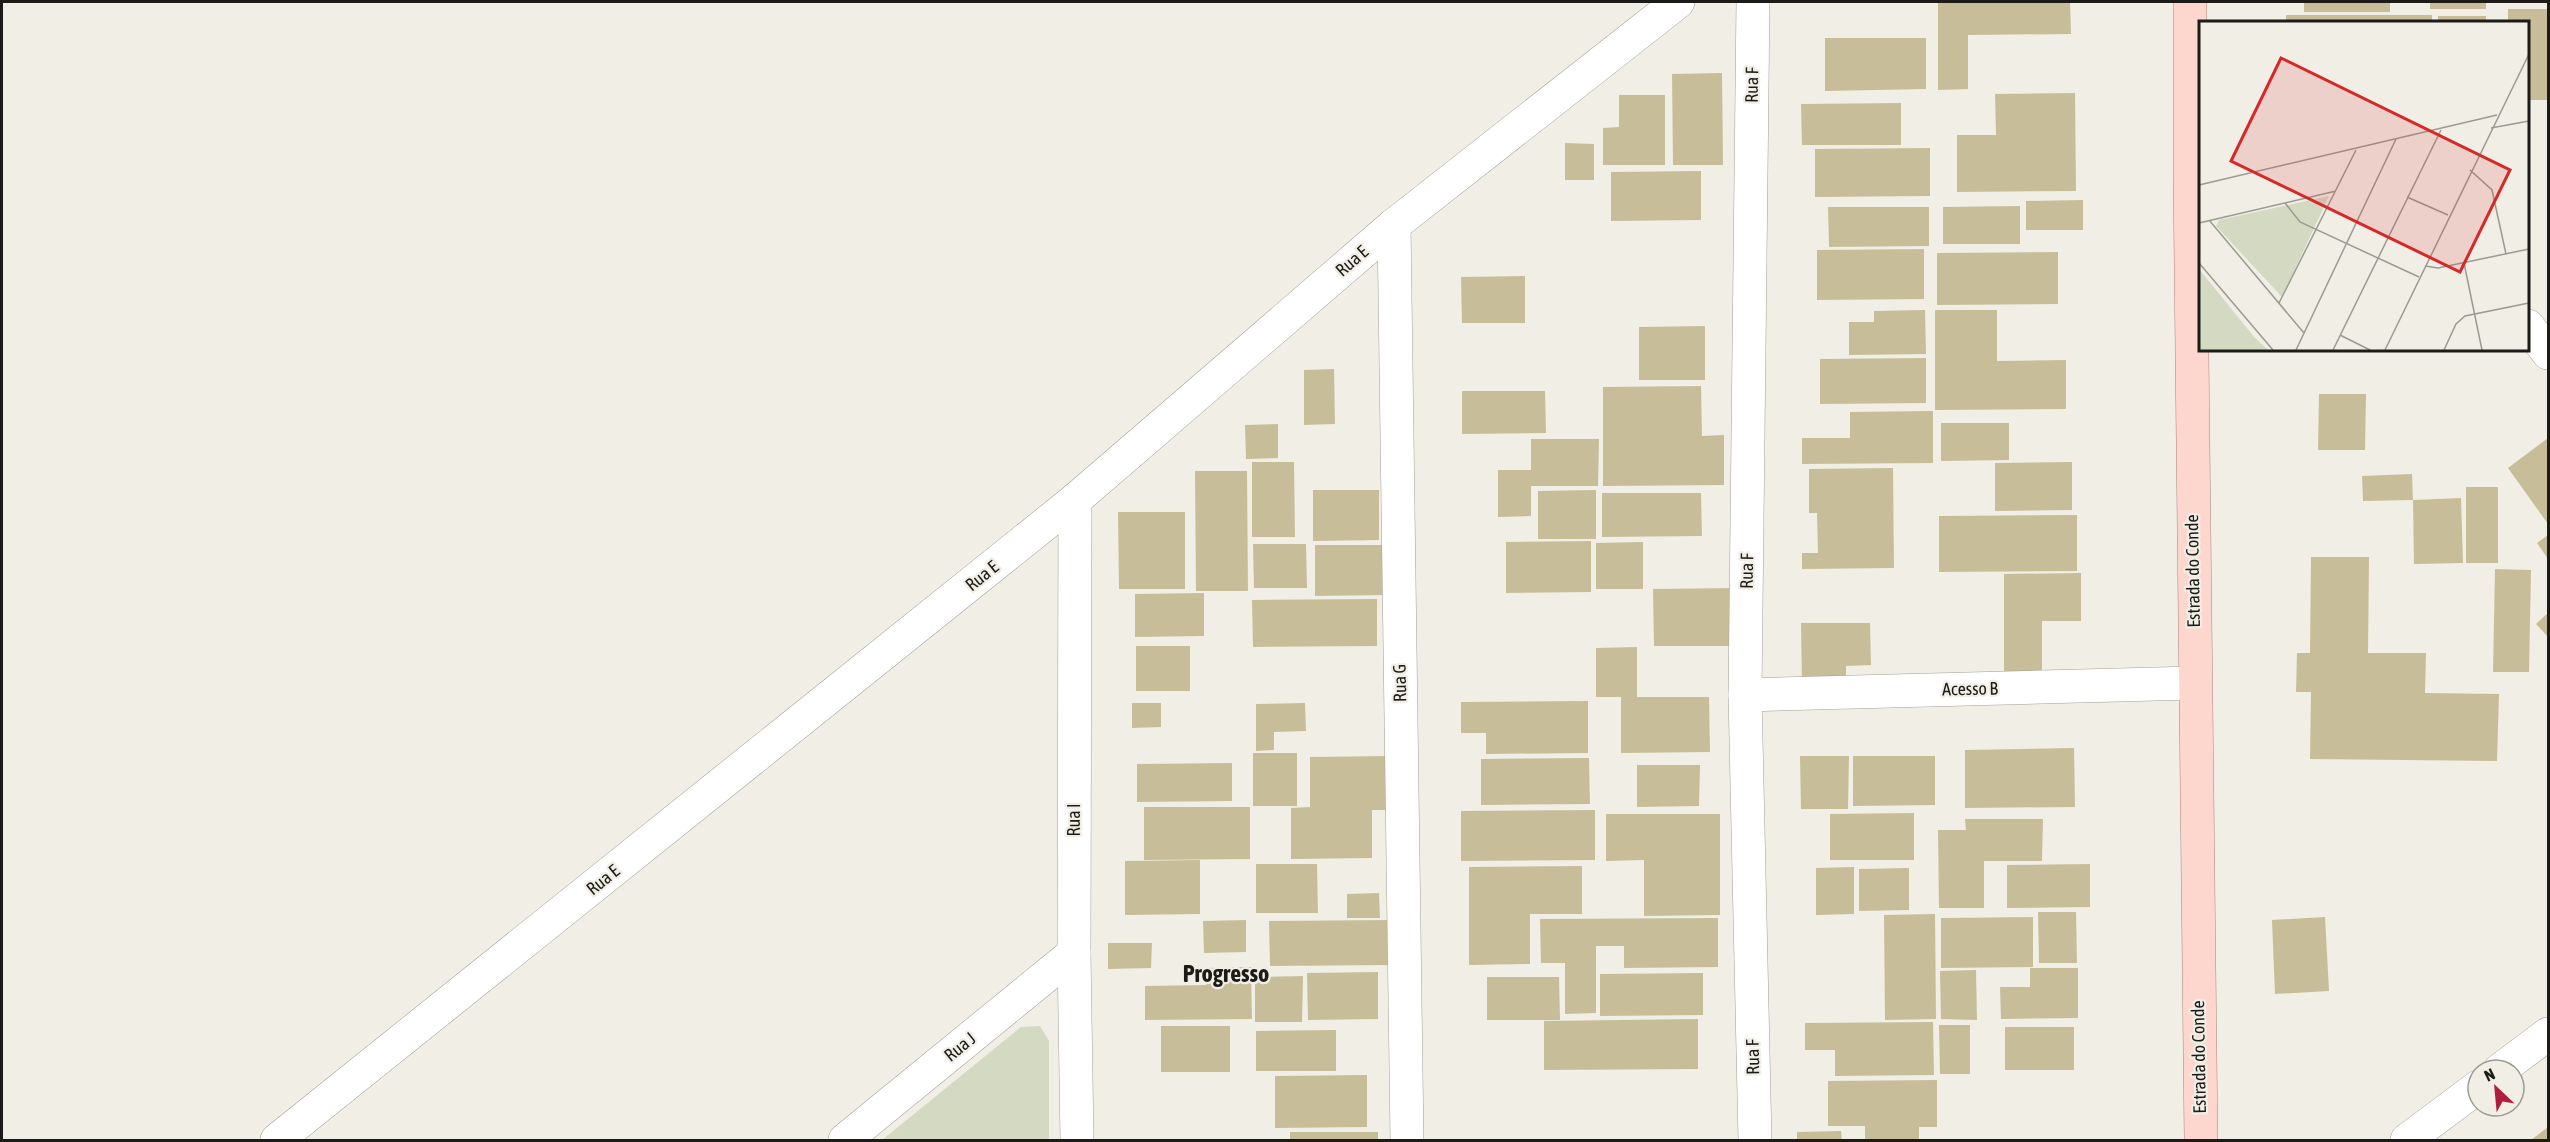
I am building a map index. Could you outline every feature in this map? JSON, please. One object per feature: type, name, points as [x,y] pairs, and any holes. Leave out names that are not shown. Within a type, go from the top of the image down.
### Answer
[{"type":"main road","name":"Estrada do Conde","points":[[2190,2],[2195,179],[2194,683],[2201,1140]]},
{"type":"street","name":"Rua E","points":[[278,1140],[1076,500],[1394,225],[1678,2]]},
{"type":"street","name":"Rua F","points":[[1753,2],[1745,694],[1755,1140]]},
{"type":"street","name":"Rua G","points":[[1394,225],[1407,1140]]},
{"type":"street","points":[[2529,327],[2548,353]]},
{"type":"street","name":"Rua I","points":[[1076,500],[1074,953],[1077,1140]]},
{"type":"street","name":"Acesso B","points":[[1745,694],[2194,683]]},
{"type":"street","name":"Rua J","points":[[845,1140],[1074,953]]},
{"type":"street","points":[[2517,1058],[2548,1036]]},
{"type":"street","points":[[2407,1140],[2466,1096]]},
{"type":"green space","points":[[1040,1026],[1049,1041],[1049,1140],[882,1140],[1021,1027]]},
{"type":"building","points":[[1938,2],[2070,2],[2071,34],[1968,35],[1968,89],[1938,90]]},
{"type":"building","points":[[2304,2],[2390,2],[2390,12],[2304,12]]},
{"type":"building","points":[[2430,2],[2486,2],[2486,9],[2430,9]]},
{"type":"building","points":[[2508,9],[2548,9],[2548,100],[2529,100],[2529,21],[2508,21]]},
{"type":"building","points":[[2286,15],[2432,15],[2432,21],[2286,21]]},
{"type":"building","points":[[2438,16],[2486,16],[2486,21],[2438,21]]},
{"type":"building","points":[[1825,38],[1926,38],[1926,89],[1825,91]]},
{"type":"building","points":[[1722,73],[1723,165],[1673,165],[1672,74]]},
{"type":"building","points":[[2075,93],[2076,191],[1957,192],[1957,135],[1996,135],[1995,94]]},
{"type":"building","points":[[1619,95],[1665,95],[1665,165],[1603,165],[1603,128],[1619,127]]},
{"type":"building","points":[[1901,103],[1901,145],[1802,145],[1801,104]]},
{"type":"building","points":[[1565,143],[1594,144],[1594,180],[1565,180]]},
{"type":"building","points":[[1930,148],[1930,196],[1815,197],[1815,149]]},
{"type":"building","points":[[1701,171],[1701,220],[1611,221],[1611,172]]},
{"type":"building","points":[[2083,200],[2083,230],[2026,230],[2026,201]]},
{"type":"building","points":[[2020,206],[2020,244],[1943,244],[1943,207]]},
{"type":"building","points":[[1828,207],[1929,207],[1929,246],[1829,247]]},
{"type":"building","points":[[1924,249],[1924,299],[1817,300],[1817,250]]},
{"type":"building","points":[[2058,252],[2058,304],[1937,305],[1937,253]]},
{"type":"building","points":[[1525,276],[1525,323],[1462,323],[1461,277]]},
{"type":"building","points":[[1925,310],[1926,354],[1849,355],[1849,322],[1874,322],[1874,311]]},
{"type":"building","points":[[1935,310],[1997,310],[1997,361],[2066,360],[2066,409],[1935,410]]},
{"type":"building","points":[[1705,326],[1705,380],[1639,380],[1639,327]]},
{"type":"building","points":[[1926,358],[1926,403],[1820,404],[1820,359]]},
{"type":"building","points":[[1334,369],[1335,424],[1304,425],[1304,370]]},
{"type":"building","points":[[1701,386],[1702,436],[1724,435],[1724,485],[1603,486],[1603,387]]},
{"type":"building","points":[[1462,391],[1545,391],[1546,433],[1462,434]]},
{"type":"building","points":[[2319,394],[2366,394],[2365,450],[2318,450]]},
{"type":"building","points":[[1933,411],[1933,463],[1802,464],[1802,438],[1850,438],[1850,412]]},
{"type":"building","points":[[1941,423],[2009,423],[2009,460],[1941,461]]},
{"type":"building","points":[[1278,424],[1278,458],[1246,459],[1245,425]]},
{"type":"building","points":[[2548,438],[2548,524],[2508,468]]},
{"type":"building","points":[[1531,439],[1599,439],[1598,486],[1531,486],[1531,516],[1498,517],[1498,470],[1531,470]]},
{"type":"building","points":[[1252,462],[1294,462],[1295,537],[1252,537]]},
{"type":"building","points":[[2072,462],[2072,510],[1995,511],[1995,463]]},
{"type":"building","points":[[1893,468],[1894,568],[1802,569],[1802,553],[1818,553],[1817,513],[1809,513],[1809,469]]},
{"type":"building","points":[[1195,471],[1247,471],[1248,591],[1196,591]]},
{"type":"building","points":[[2412,474],[2413,500],[2363,501],[2362,476]]},
{"type":"building","points":[[2466,487],[2498,487],[2498,563],[2466,563]]},
{"type":"building","points":[[1313,490],[1379,490],[1379,540],[1313,541]]},
{"type":"building","points":[[1596,490],[1596,539],[1538,539],[1538,491]]},
{"type":"building","points":[[1602,493],[1701,493],[1702,536],[1602,537]]},
{"type":"building","points":[[2461,498],[2463,563],[2414,564],[2413,500]]},
{"type":"building","points":[[1118,512],[1185,512],[1185,589],[1119,589]]},
{"type":"building","points":[[2077,515],[2077,571],[1939,572],[1939,516]]},
{"type":"building","points":[[2548,535],[2548,559],[2537,543]]},
{"type":"building","points":[[1591,541],[1591,592],[1506,593],[1506,542]]},
{"type":"building","points":[[1643,542],[1643,589],[1596,589],[1596,543]]},
{"type":"building","points":[[1253,544],[1306,544],[1307,588],[1254,588]]},
{"type":"building","points":[[1315,545],[1386,545],[1386,595],[1315,596]]},
{"type":"building","points":[[2311,557],[2369,557],[2368,653],[2426,653],[2425,693],[2499,694],[2497,761],[2310,759],[2311,692],[2296,692],[2297,653],[2310,653]]},
{"type":"building","points":[[2495,569],[2531,570],[2529,672],[2493,672]]},
{"type":"building","points":[[2081,573],[2081,621],[2042,621],[2042,673],[2004,674],[2004,574]]},
{"type":"building","points":[[1737,588],[1737,646],[1654,646],[1653,589]]},
{"type":"building","points":[[1204,593],[1204,636],[1135,637],[1135,594]]},
{"type":"building","points":[[1377,599],[1377,646],[1253,647],[1252,600]]},
{"type":"building","points":[[2548,613],[2548,637],[2536,624]]},
{"type":"building","points":[[1801,623],[1870,623],[1871,665],[1846,666],[1846,685],[1802,685]]},
{"type":"building","points":[[1136,646],[1190,646],[1190,691],[1136,691]]},
{"type":"building","points":[[1637,647],[1637,697],[1709,697],[1710,752],[1621,753],[1621,697],[1596,697],[1596,648]]},
{"type":"building","points":[[1588,701],[1588,753],[1486,754],[1486,733],[1461,733],[1461,702]]},
{"type":"building","points":[[1132,703],[1161,703],[1161,727],[1132,728]]},
{"type":"building","points":[[1305,703],[1306,731],[1274,732],[1274,750],[1256,751],[1256,704]]},
{"type":"building","points":[[2074,748],[2075,807],[1965,808],[1965,750]]},
{"type":"building","points":[[1253,753],[1297,753],[1297,806],[1253,806]]},
{"type":"building","points":[[1389,756],[1389,810],[1372,810],[1372,858],[1291,859],[1291,808],[1310,807],[1310,757]]},
{"type":"building","points":[[1800,756],[1849,756],[1848,809],[1801,809]]},
{"type":"building","points":[[1853,756],[1935,756],[1935,805],[1853,806]]},
{"type":"building","points":[[1589,758],[1590,804],[1481,805],[1481,759]]},
{"type":"building","points":[[1232,763],[1232,801],[1137,802],[1137,764]]},
{"type":"building","points":[[1637,765],[1700,765],[1699,806],[1637,807]]},
{"type":"building","points":[[1144,807],[1250,807],[1250,859],[1144,860]]},
{"type":"building","points":[[1595,810],[1595,860],[1461,861],[1461,811]]},
{"type":"building","points":[[1914,813],[1914,860],[1830,860],[1830,814]]},
{"type":"building","points":[[1606,814],[1720,814],[1720,915],[1644,916],[1644,860],[1606,861]]},
{"type":"building","points":[[1965,819],[2043,819],[2042,861],[1984,861],[1984,908],[1939,908],[1938,830],[1966,830]]},
{"type":"building","points":[[1200,860],[1200,914],[1125,915],[1125,861]]},
{"type":"building","points":[[1256,864],[1317,864],[1318,913],[1256,913]]},
{"type":"building","points":[[2090,864],[2090,907],[2007,908],[2007,865]]},
{"type":"building","points":[[1582,866],[1582,914],[1530,914],[1530,964],[1469,965],[1469,867]]},
{"type":"building","points":[[1854,867],[1854,914],[1816,915],[1816,868]]},
{"type":"building","points":[[1909,868],[1909,910],[1859,911],[1859,869]]},
{"type":"building","points":[[1379,893],[1380,918],[1347,918],[1347,894]]},
{"type":"building","points":[[2038,912],[2076,912],[2077,963],[2039,963]]},
{"type":"building","points":[[1935,914],[1936,1019],[1885,1020],[1884,915]]},
{"type":"building","points":[[2033,917],[2033,967],[1941,968],[1941,918]]},
{"type":"building","points":[[2325,917],[2329,991],[2275,994],[2272,920]]},
{"type":"building","points":[[1718,918],[1718,967],[1624,968],[1624,946],[1596,946],[1596,1013],[1565,1014],[1565,963],[1541,963],[1540,919]]},
{"type":"building","points":[[1246,920],[1246,952],[1204,953],[1203,921]]},
{"type":"building","points":[[1390,920],[1390,965],[1270,966],[1269,921]]},
{"type":"building","points":[[1108,943],[1152,943],[1151,968],[1108,969]]},
{"type":"building","points":[[1251,967],[1252,1019],[1145,1020],[1145,986],[1206,985],[1206,968]]},
{"type":"building","points":[[2030,968],[2078,968],[2078,1018],[2001,1019],[2000,987],[2030,987]]},
{"type":"building","points":[[1976,970],[1977,1020],[1941,1019],[1940,971]]},
{"type":"building","points":[[1378,972],[1378,1019],[1308,1020],[1307,973]]},
{"type":"building","points":[[1703,973],[1703,1015],[1600,1016],[1600,974]]},
{"type":"building","points":[[1303,976],[1302,1022],[1255,1022],[1255,977]]},
{"type":"building","points":[[1487,977],[1559,977],[1560,1020],[1487,1020]]},
{"type":"building","points":[[1698,1019],[1698,1069],[1544,1070],[1544,1021]]},
{"type":"building","points":[[1933,1022],[1934,1075],[1835,1076],[1835,1050],[1805,1050],[1805,1023]]},
{"type":"building","points":[[1939,1025],[1970,1025],[1970,1074],[1940,1074]]},
{"type":"building","points":[[1161,1026],[1230,1026],[1230,1072],[1161,1072]]},
{"type":"building","points":[[2005,1027],[2074,1027],[2074,1070],[2005,1070]]},
{"type":"building","points":[[1336,1030],[1336,1071],[1256,1071],[1256,1031]]},
{"type":"building","points":[[1367,1075],[1367,1127],[1275,1128],[1275,1076]]},
{"type":"building","points":[[1937,1080],[1937,1127],[1919,1127],[1919,1140],[1865,1140],[1865,1126],[1828,1126],[1828,1081]]},
{"type":"building","points":[[2548,1127],[2548,1140],[2531,1140]]},
{"type":"building","points":[[1841,1131],[1842,1140],[1797,1140],[1797,1132]]},
{"type":"building","points":[[1290,1132],[1378,1132],[1378,1140],[1290,1140]]},
{"type":"district","name":"Progresso","points":[[1226,974]]}]
